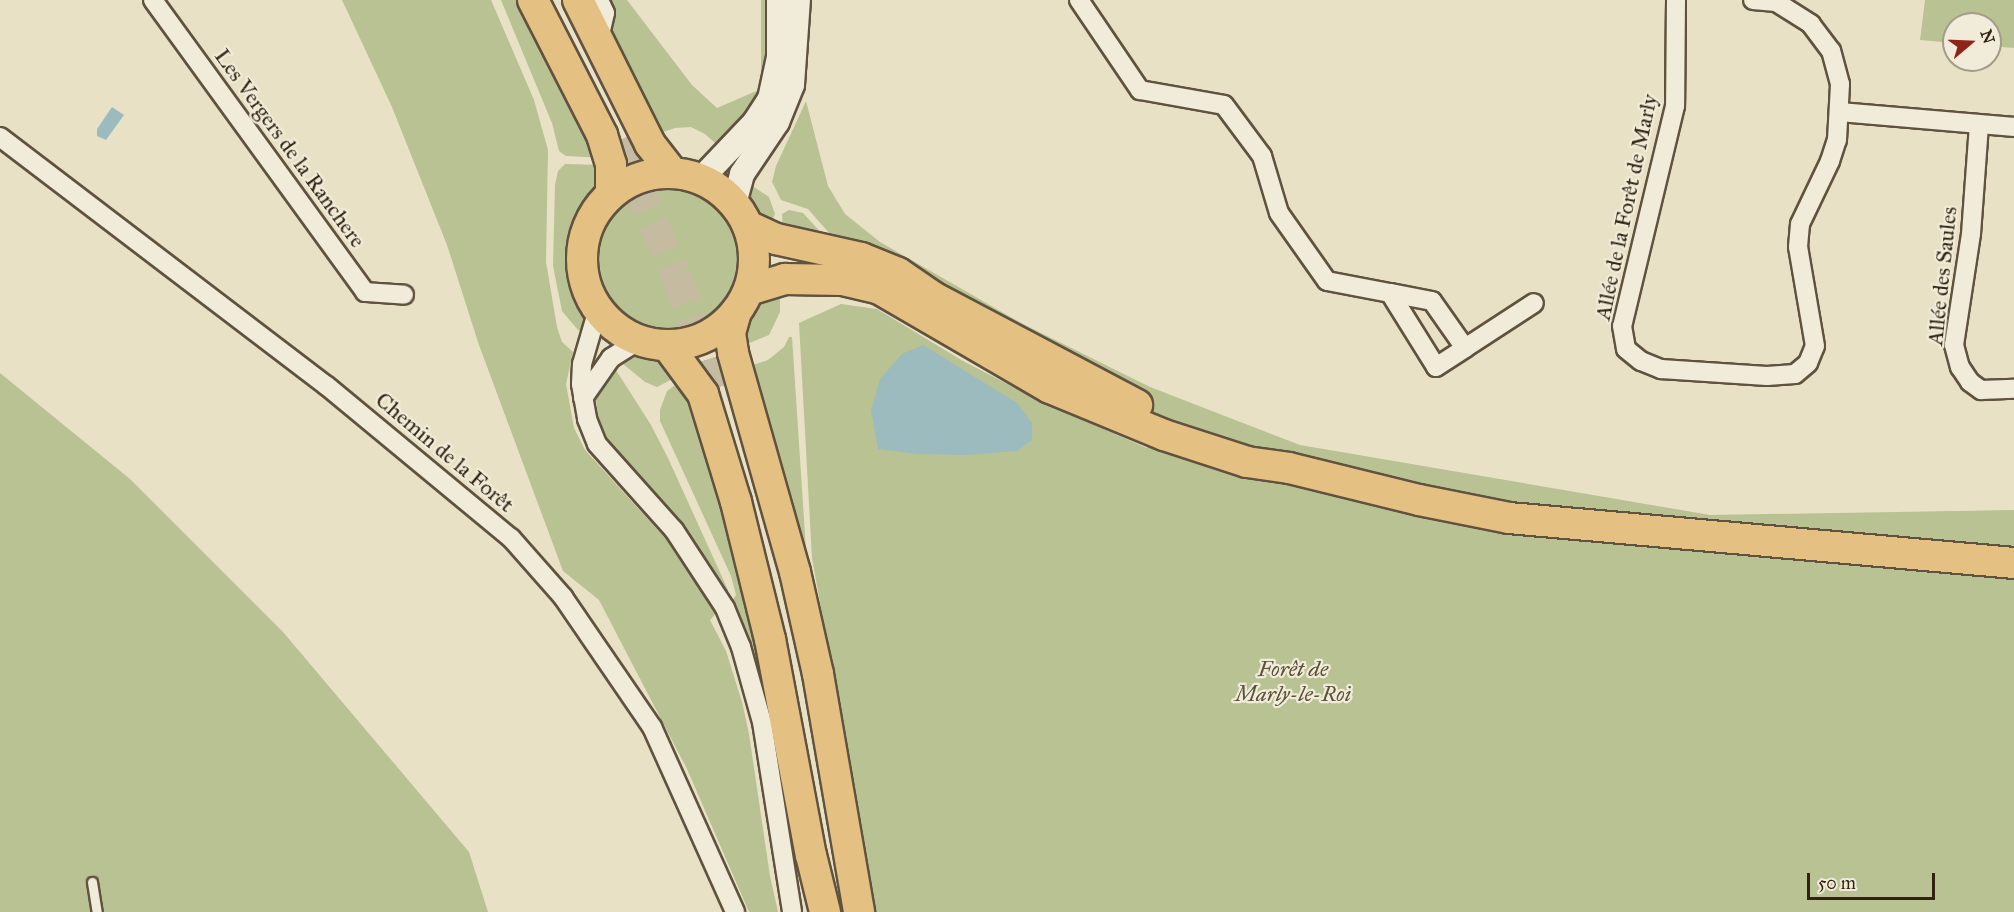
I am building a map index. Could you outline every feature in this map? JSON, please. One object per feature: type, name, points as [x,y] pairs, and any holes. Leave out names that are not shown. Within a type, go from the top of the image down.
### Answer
[{"type":"main road","points":[[534,0],[602,135],[611,164],[611,194]]},
{"type":"main road","points":[[549,0],[622,139],[561,0]]},
{"type":"main road","points":[[578,0],[650,144],[672,172]]},
{"type":"main road","points":[[825,912],[811,855],[770,639],[736,502],[703,394],[653,343],[617,328],[598,309],[584,276],[584,240],[599,207],[611,194],[640,178],[672,172],[701,179],[714,185],[741,215],[783,241],[879,264],[898,273],[933,297],[1136,404],[1289,468]]},
{"type":"main road","points":[[741,215],[754,247],[754,269],[730,333],[733,353],[795,572],[859,912]]},
{"type":"main road","points":[[653,343],[701,338],[717,330],[742,301],[785,279],[842,280],[878,288],[908,303],[971,344],[1050,388],[1164,435],[1247,462],[1289,468],[1509,518],[2014,563]]},
{"type":"main road","points":[[834,912],[796,677],[722,389],[770,540],[794,638],[847,912]]},
{"type":"street","name":"Les Vergers de la Ranchere","points":[[153,0],[364,292],[404,295]]},
{"type":"street","points":[[598,0],[605,13],[599,40]]},
{"type":"street","points":[[701,179],[755,122],[770,99],[779,57],[779,0]]},
{"type":"street","points":[[741,215],[742,174],[777,122],[792,85],[798,0]]},
{"type":"street","points":[[1079,0],[1140,90],[1224,105],[1262,156],[1279,213],[1327,281],[1432,301],[1465,348]]},
{"type":"street","name":"Allée de la Forêt de Marly","points":[[1676,0],[1675,105],[1622,326],[1626,350],[1641,361],[1661,369],[1767,376],[1796,374],[1808,363],[1815,346],[1798,247],[1800,224],[1830,161],[1837,140],[1840,84],[1831,51],[1810,24],[1776,2],[1753,0]]},
{"type":"street","points":[[1840,112],[2014,127]]},
{"type":"street","name":"Allée des Saules","points":[[1979,125],[1971,234],[1954,345],[1960,367],[1970,382],[1981,390],[2014,389]]},
{"type":"street","name":"Chemin de la Forêt","points":[[0,137],[327,386],[511,538],[562,597],[652,726],[735,912]]},
{"type":"street","points":[[1390,293],[1436,367],[1534,303]]},
{"type":"street","points":[[598,309],[582,364],[583,398],[587,419],[597,444],[692,555],[725,608],[741,647],[762,722],[792,912]]},
{"type":"street","points":[[583,398],[611,358],[653,343]]},
{"type":"lane","points":[[92,882],[97,912]]},
{"type":"green space","points":[[342,0],[491,0],[534,100],[548,150],[546,262],[557,327],[562,342],[573,352],[566,384],[574,428],[585,450],[686,561],[718,611],[710,620],[726,651],[742,702],[749,734],[770,876],[778,912],[749,912],[687,769],[599,600],[563,571],[479,345],[447,245],[392,107]]},
{"type":"green space","points":[[501,0],[521,0],[605,158],[566,156],[559,151],[552,123]]},
{"type":"green space","points":[[588,0],[627,0],[692,85],[717,108],[761,89],[761,0],[771,0],[771,51],[764,92],[723,144],[715,143],[705,134],[691,127],[675,128],[660,133]]},
{"type":"green space","points":[[1925,0],[2014,0],[2014,48],[2002,47],[2002,12],[1942,12],[1942,42],[1920,40]]},
{"type":"green space","name":"Forêt de Marly-le-Roi","points":[[806,101],[828,186],[845,214],[880,242],[1023,324],[1150,387],[1300,445],[1710,515],[2014,510],[2014,912],[876,912],[812,558],[799,323],[841,304],[877,309],[963,361],[1046,404],[1147,448],[1144,392],[1003,323],[896,257],[830,234],[808,209],[781,200],[772,182],[776,166]]},
{"type":"green space","points":[[565,164],[601,165],[599,181],[573,220],[567,241],[568,272],[585,318],[583,332],[578,330],[562,311],[553,266],[555,185],[558,171]]},
{"type":"green space","points":[[748,183],[769,197],[775,214],[772,221],[759,218],[749,206]]},
{"type":"green space","points":[[667,188],[694,194],[707,200],[718,209],[727,220],[733,233],[739,260],[733,287],[727,300],[718,311],[707,320],[694,326],[667,332],[640,326],[627,320],[616,311],[607,300],[601,287],[595,260],[601,233],[607,220],[616,209],[627,200],[640,194]]},
{"type":"green space","points":[[789,210],[803,213],[825,237],[783,229],[782,214]]},
{"type":"green space","points":[[780,291],[780,312],[769,335],[737,348],[746,315],[758,301]]},
{"type":"green space","points":[[789,337],[792,337],[807,565],[744,368],[768,360],[784,347]]},
{"type":"green space","points":[[637,356],[662,358],[676,377],[657,387],[645,382],[622,363]]},
{"type":"green space","points":[[614,367],[651,425],[668,458],[728,590],[727,594],[689,537],[606,443],[597,420],[596,395],[600,383]]},
{"type":"green space","points":[[0,373],[130,479],[283,632],[469,852],[488,912],[0,912]]},
{"type":"green space","points":[[686,377],[744,578],[759,669],[731,602],[736,595],[731,576],[660,421],[660,410],[667,391]]},
{"type":"water","points":[[112,107],[124,115],[106,140],[97,136],[97,129]]},
{"type":"water","points":[[923,345],[1017,403],[1032,423],[1032,440],[1017,451],[966,455],[918,454],[878,449],[871,410],[880,379],[902,354]]},
{"type":"tunnel","points":[[617,141],[676,275],[717,392]]}]
